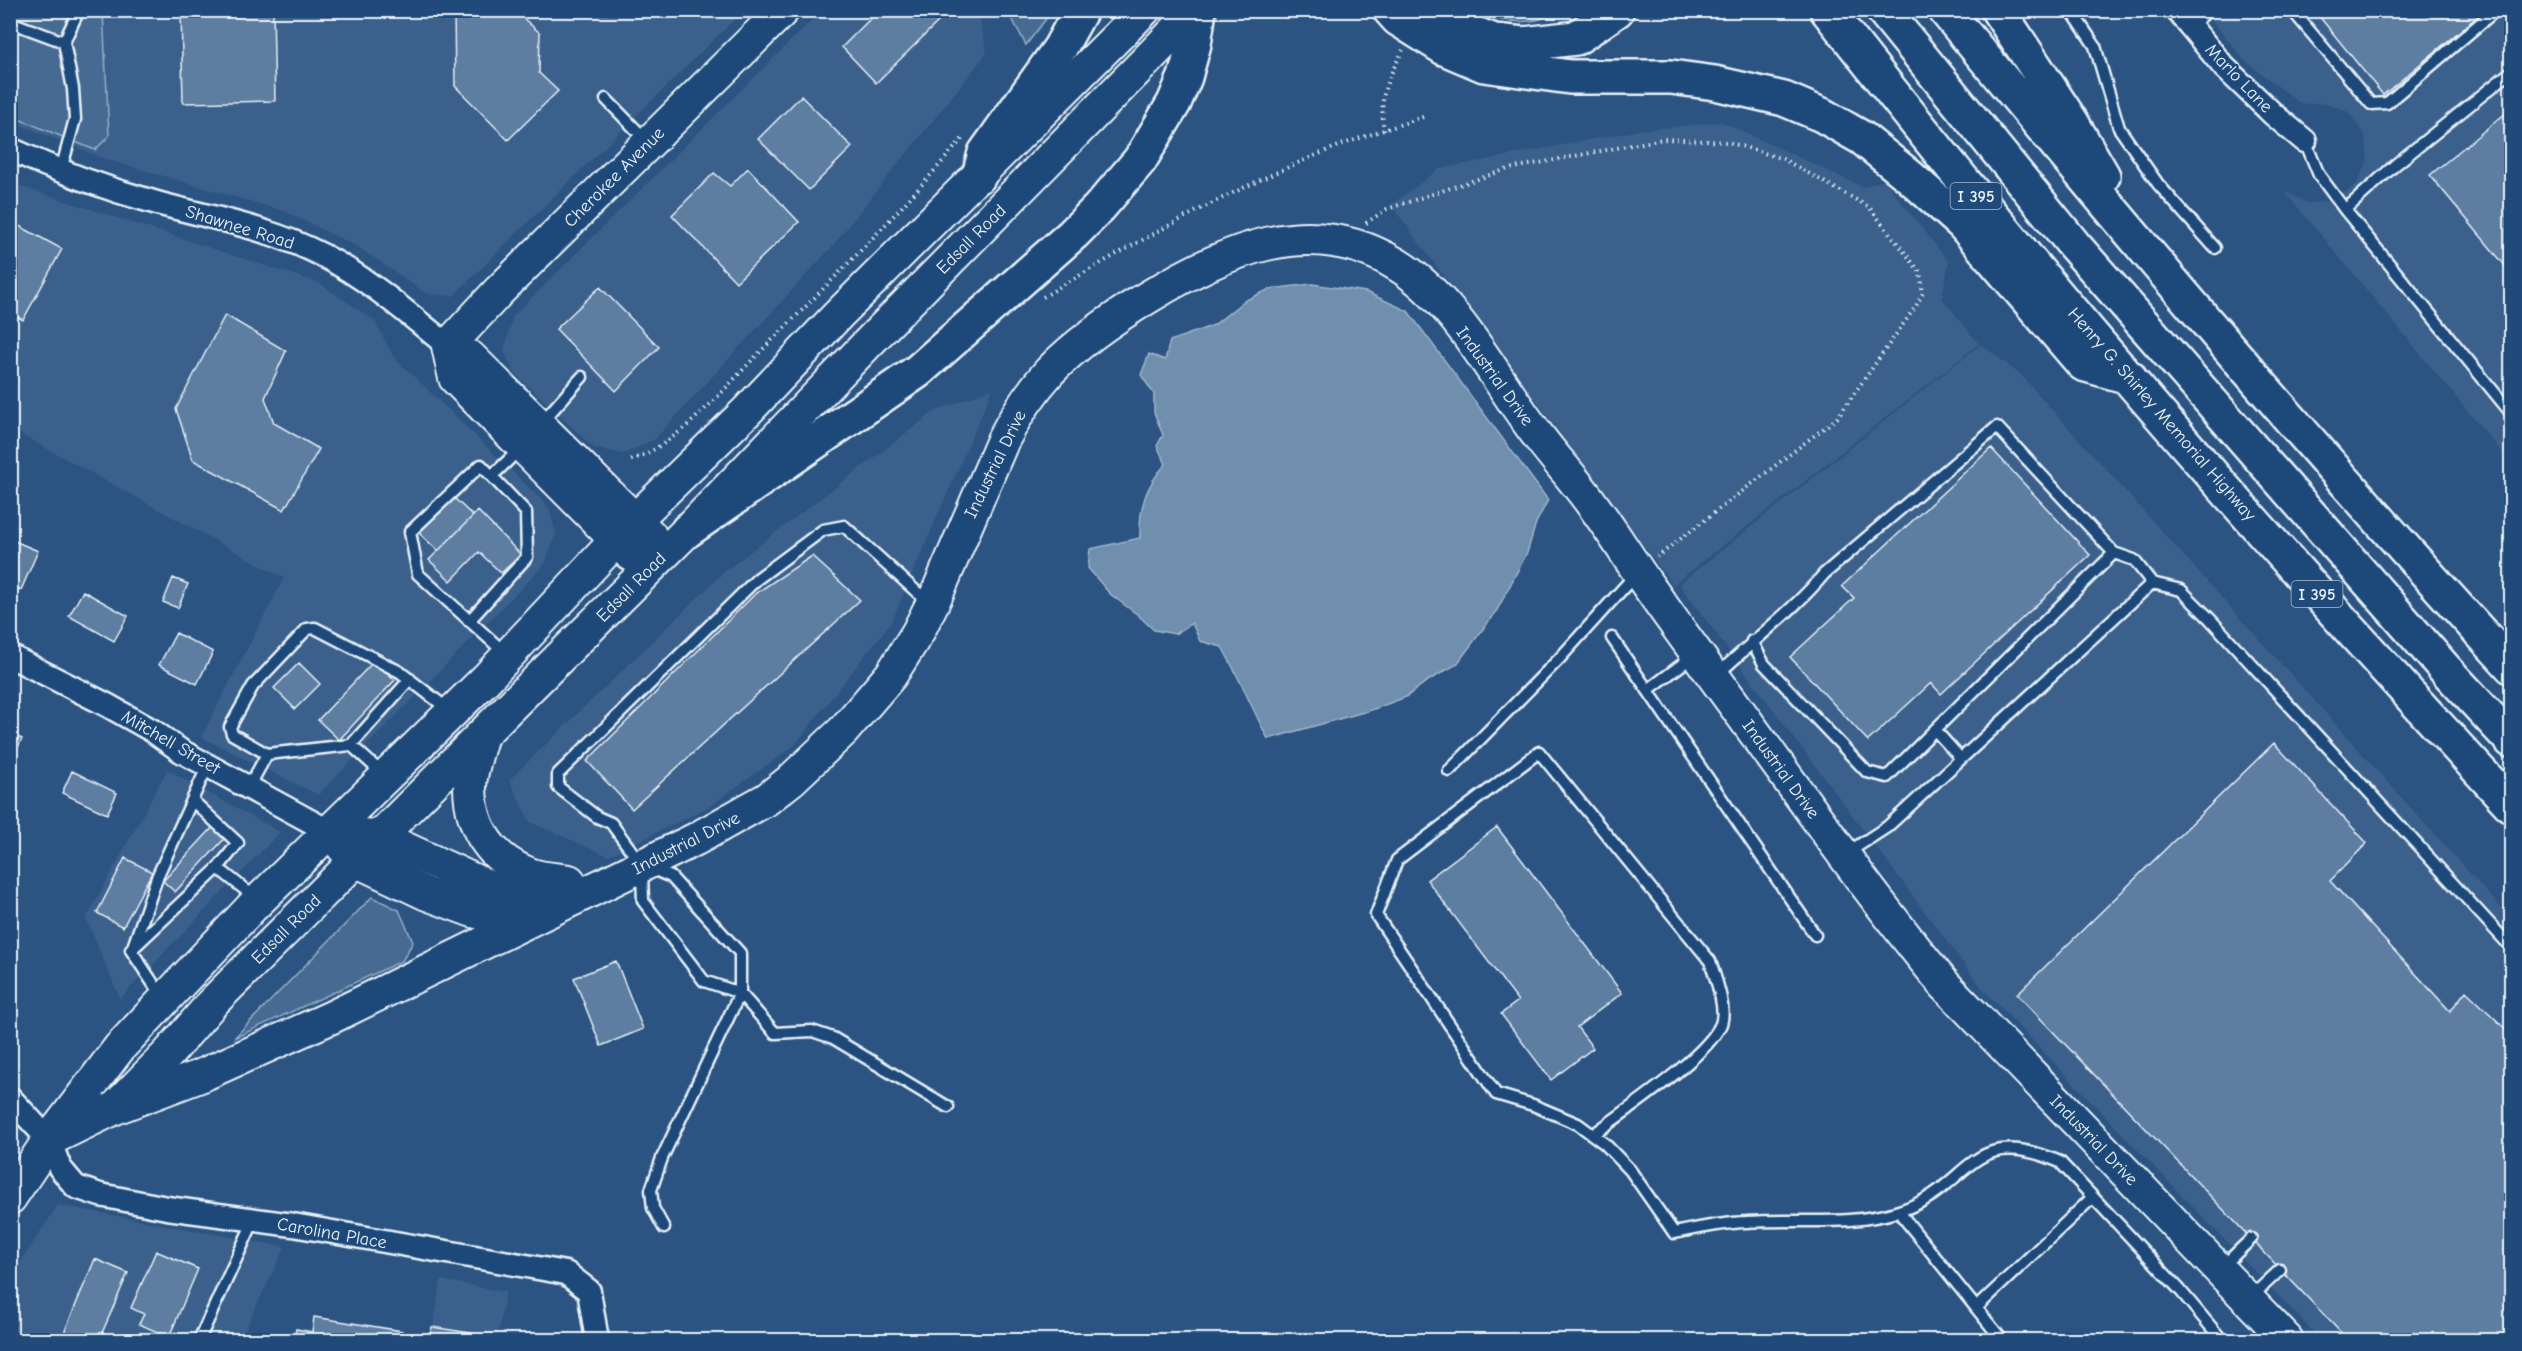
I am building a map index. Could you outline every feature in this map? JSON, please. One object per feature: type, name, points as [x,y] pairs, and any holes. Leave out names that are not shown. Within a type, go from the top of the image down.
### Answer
[{"type":"highway","points":[[979,176],[984,153],[1060,48],[1081,10]]},
{"type":"highway","points":[[667,551],[918,371],[1098,209],[1140,160],[1174,103],[1185,77],[1194,44],[1197,10]]},
{"type":"highway","points":[[1414,17],[1466,30],[1494,40],[1524,44],[1575,38],[1617,10]]},
{"type":"highway","name":"Henry G. Shirley Memorial Highway","points":[[1827,10],[1999,225],[2129,377],[2331,610],[2511,806]]},
{"type":"highway","points":[[1882,10],[2074,245],[2446,670],[2511,741]]},
{"type":"highway","points":[[1945,10],[2312,444],[2511,667]]},
{"type":"highway","points":[[1998,10],[2071,121],[2144,248]]},
{"type":"highway","points":[[1414,17],[1444,48],[1484,65],[1570,78],[1671,77],[1715,83],[1784,99],[1822,115],[1862,138],[1963,224],[2083,364],[2129,377]]},
{"type":"street","name":"Cherokee Avenue","points":[[448,346],[783,10]]},
{"type":"street","points":[[10,1198],[49,1140],[120,1047],[164,999],[259,900],[452,712],[626,530],[747,411],[846,306],[1144,10]]},
{"type":"street","name":"Edsall Road","points":[[49,1140],[115,1108],[168,1054],[214,1001],[667,551],[870,341],[1197,10]]},
{"type":"street","name":"Marlo Lane","points":[[2184,18],[2224,68],[2274,116],[2305,141]]},
{"type":"street","name":"Shawnee Road","points":[[10,149],[61,170],[154,202],[251,226],[321,254],[372,284],[448,346]]},
{"type":"street","name":"Industrial Drive","points":[[330,832],[354,860],[427,894],[499,918],[533,918],[744,813],[791,780],[843,731],[891,675],[932,605],[1003,440],[1017,415],[1049,372],[1090,337],[1132,307],[1220,258],[1254,246],[1287,239],[1337,241],[1368,250],[1399,265],[1434,294],[1491,368],[1529,424],[1594,506],[1649,564],[1706,665],[1844,855],[1945,985],[2287,1341]]},
{"type":"street","points":[[487,305],[489,350],[531,436]]},
{"type":"street","points":[[448,346],[455,378],[531,436],[626,530],[667,551]]},
{"type":"street","points":[[448,346],[470,357],[516,403]]},
{"type":"street","name":"Mitchell Street","points":[[10,656],[107,705],[153,731],[181,751],[330,832]]},
{"type":"street","points":[[481,738],[470,786],[474,817],[487,843],[504,862],[534,875],[597,886]]},
{"type":"street","name":"Industrial Drive","points":[[330,832],[378,836],[491,888],[516,895],[597,886]]},
{"type":"street","points":[[115,1108],[201,1076],[333,1017],[533,918]]},
{"type":"street","points":[[10,1098],[49,1140]]},
{"type":"street","name":"Carolina Place","points":[[49,1140],[60,1168],[76,1187],[127,1202],[254,1220],[566,1273],[589,1291],[597,1341]]},
{"type":"lane","points":[[61,170],[75,119],[73,89],[64,42],[79,10]]},
{"type":"lane","points":[[2071,10],[2096,46],[2119,128],[2158,184],[2215,248]]},
{"type":"lane","points":[[2184,18],[2209,10]]},
{"type":"lane","points":[[2296,12],[2371,104],[2378,105],[2387,103],[2496,10]]},
{"type":"lane","points":[[10,22],[64,42]]},
{"type":"lane","points":[[2345,210],[2395,165],[2511,72]]},
{"type":"lane","points":[[606,99],[649,142]]},
{"type":"lane","points":[[2305,141],[2319,175],[2345,210],[2511,414]]},
{"type":"lane","points":[[492,476],[531,436],[582,377]]},
{"type":"lane","points":[[1648,690],[1706,665],[1752,640],[1814,586],[1824,574],[1996,427],[2114,553],[2134,560],[2152,583],[2181,590],[2203,611],[2511,948]]},
{"type":"lane","points":[[469,621],[527,557],[526,512],[481,465],[410,532],[418,574],[469,621],[507,656]]},
{"type":"lane","points":[[664,1228],[653,1208],[651,1190],[662,1158],[740,993],[740,953],[671,877],[641,864],[611,823],[597,818],[558,787],[558,774],[757,579],[824,530],[844,526],[932,605]]},
{"type":"lane","points":[[1752,640],[1764,664],[1867,772],[1887,777],[2114,553]]},
{"type":"lane","points":[[1449,771],[1649,564]]},
{"type":"lane","points":[[1844,855],[1887,827],[2152,583]]},
{"type":"lane","points":[[410,679],[351,745],[267,754],[232,734],[230,727],[253,686],[307,629],[315,628],[323,630],[410,679],[452,712]]},
{"type":"lane","points":[[1612,638],[1815,935]]},
{"type":"lane","points":[[1935,730],[1961,759]]},
{"type":"lane","points":[[351,745],[386,776]]},
{"type":"lane","points":[[1593,1135],[1703,1051],[1722,1022],[1720,989],[1710,961],[1539,752],[1397,860],[1376,915],[1496,1094],[1542,1108],[1578,1124],[1605,1144],[1630,1170],[1674,1233],[1747,1222],[1862,1220],[1899,1212],[1923,1202],[1987,1152],[2011,1148],[2037,1152],[2060,1162],[2180,1290],[2222,1341]]},
{"type":"lane","points":[[249,787],[267,754]]},
{"type":"lane","points":[[131,950],[158,875],[208,764]]},
{"type":"lane","points":[[131,950],[218,868],[238,843],[192,800]]},
{"type":"lane","points":[[641,864],[643,901],[704,981],[740,993],[775,1033],[812,1031],[833,1038],[948,1107]]},
{"type":"lane","points":[[218,868],[259,900]]},
{"type":"lane","points":[[131,950],[164,999]]},
{"type":"lane","points":[[1976,1308],[2093,1197]]},
{"type":"lane","points":[[1899,1212],[2002,1341]]},
{"type":"lane","points":[[199,1341],[254,1220]]},
{"type":"lane","points":[[2219,1270],[2251,1239]]},
{"type":"lane","points":[[2248,1300],[2280,1270]]},
{"type":"path","points":[[1384,131],[1381,98],[1414,17]]},
{"type":"path","points":[[1038,300],[1154,234],[1255,182],[1337,147],[1423,117]]},
{"type":"path","points":[[631,460],[645,455],[668,441],[698,414],[841,271],[928,179],[964,137]]},
{"type":"path","points":[[1387,209],[1508,169],[1663,139],[1728,142],[1783,159],[1869,207],[1920,272],[1923,292],[1916,306],[1837,418],[1649,564]]},
{"type":"shaded area","points":[[10,11],[743,11],[453,296],[427,294],[358,247],[284,211],[105,159],[11,121]]},
{"type":"shaded area","points":[[10,11],[103,11],[109,136],[95,150],[11,116]]},
{"type":"shaded area","points":[[821,11],[978,11],[987,53],[831,248],[655,439],[624,454],[594,448],[515,374],[504,351],[513,316]]},
{"type":"shaded area","points":[[1008,11],[1052,11],[1026,45]]},
{"type":"shaded area","points":[[1479,11],[1558,11],[1539,19],[1519,22],[1498,19]]},
{"type":"shaded area","points":[[2204,11],[2511,11],[2511,463],[2284,191],[2307,203],[2333,201],[2357,184],[2368,160],[2365,135],[2350,113],[2327,103],[2301,104],[2244,60]]},
{"type":"shaded area","points":[[1722,122],[1863,187],[1884,180],[1949,262],[1942,298],[1979,344],[1673,585],[1391,205],[1439,169],[1640,130]]},
{"type":"shaded area","points":[[10,183],[319,283],[375,321],[393,356],[549,507],[556,534],[545,564],[318,795],[201,737],[284,578],[11,429]]},
{"type":"shaded area","points":[[1312,284],[1366,292],[1408,311],[1548,500],[1536,523],[1527,553],[1497,610],[1457,664],[1406,697],[1371,710],[1268,739],[1222,647],[1200,641],[1192,623],[1175,634],[1154,630],[1110,594],[1088,568],[1090,549],[1140,538],[1142,507],[1148,489],[1166,464],[1157,446],[1163,435],[1154,412],[1154,394],[1141,375],[1149,354],[1165,360],[1170,341],[1214,325],[1244,301],[1270,289]]},
{"type":"shaded area","points":[[1981,344],[2022,376],[2511,919],[2511,1340],[2321,1340],[1981,987],[1679,584]]},
{"type":"shaded area","points":[[993,388],[892,621],[794,746],[707,808],[608,856],[530,822],[509,780],[725,571],[934,412]]},
{"type":"shaded area","points":[[167,770],[280,832],[120,999],[86,919]]},
{"type":"shaded area","points":[[372,897],[399,910],[413,942],[402,961],[234,1038]]},
{"type":"shaded area","points":[[58,1205],[285,1247],[240,1340],[11,1340],[11,1276]]},
{"type":"shaded area","points":[[441,1280],[505,1292],[497,1340],[431,1340]]},
{"type":"building","points":[[181,10],[273,10],[275,101],[183,103]]},
{"type":"building","points":[[454,10],[523,10],[523,18],[540,33],[539,73],[558,91],[508,140],[455,86]]},
{"type":"building","points":[[599,10],[646,10],[602,14]]},
{"type":"building","points":[[879,10],[931,10],[940,20],[876,83],[842,47]]},
{"type":"building","points":[[2314,10],[2485,10],[2383,95]]},
{"type":"building","points":[[801,96],[852,147],[809,190],[758,139]]},
{"type":"building","points":[[2512,108],[2512,274],[2430,175]]},
{"type":"building","points":[[748,168],[799,222],[736,282],[672,215],[714,173],[730,186]]},
{"type":"building","points":[[10,221],[62,249],[23,320],[10,313]]},
{"type":"building","points":[[600,287],[659,347],[616,391],[556,329]]},
{"type":"building","points":[[225,315],[286,351],[265,398],[274,423],[319,449],[284,510],[193,460],[176,409]]},
{"type":"building","points":[[1991,448],[2090,555],[1941,694],[1931,683],[1868,741],[1790,657],[1854,598],[1842,586]]},
{"type":"building","points":[[453,497],[473,516],[438,551],[419,533]]},
{"type":"building","points":[[478,511],[521,555],[501,573],[479,552],[451,581],[429,560]]},
{"type":"building","points":[[12,540],[38,551],[21,590],[10,586]]},
{"type":"building","points":[[812,556],[860,600],[632,809],[587,761],[756,593]]},
{"type":"building","points":[[173,578],[188,584],[178,608],[163,602]]},
{"type":"building","points":[[83,591],[128,616],[114,641],[69,616]]},
{"type":"building","points":[[176,633],[213,652],[197,684],[159,665]]},
{"type":"building","points":[[374,661],[395,680],[339,740],[318,720]]},
{"type":"building","points":[[299,663],[320,684],[295,709],[274,688]]},
{"type":"building","points":[[10,734],[22,739],[11,762],[10,762]]},
{"type":"building","points":[[2274,743],[2367,843],[2330,881],[2450,1011],[2466,991],[2512,1035],[2512,1340],[2348,1340],[2017,994]]},
{"type":"building","points":[[72,771],[117,793],[107,814],[62,793]]},
{"type":"building","points":[[216,824],[228,835],[175,892],[163,881]]},
{"type":"building","points":[[1497,827],[1622,993],[1577,1027],[1593,1048],[1551,1080],[1501,1014],[1518,1001],[1427,880]]},
{"type":"building","points":[[125,858],[152,872],[123,927],[97,913]]},
{"type":"building","points":[[616,961],[643,1029],[601,1046],[574,978]]},
{"type":"building","points":[[156,1251],[198,1269],[169,1337],[139,1324],[144,1314],[131,1308]]},
{"type":"building","points":[[95,1259],[128,1273],[99,1340],[61,1340]]},
{"type":"building","points":[[314,1317],[402,1331],[401,1340],[294,1340],[296,1329],[312,1332]]},
{"type":"building","points":[[432,1327],[471,1333],[469,1340],[429,1340]]}]
